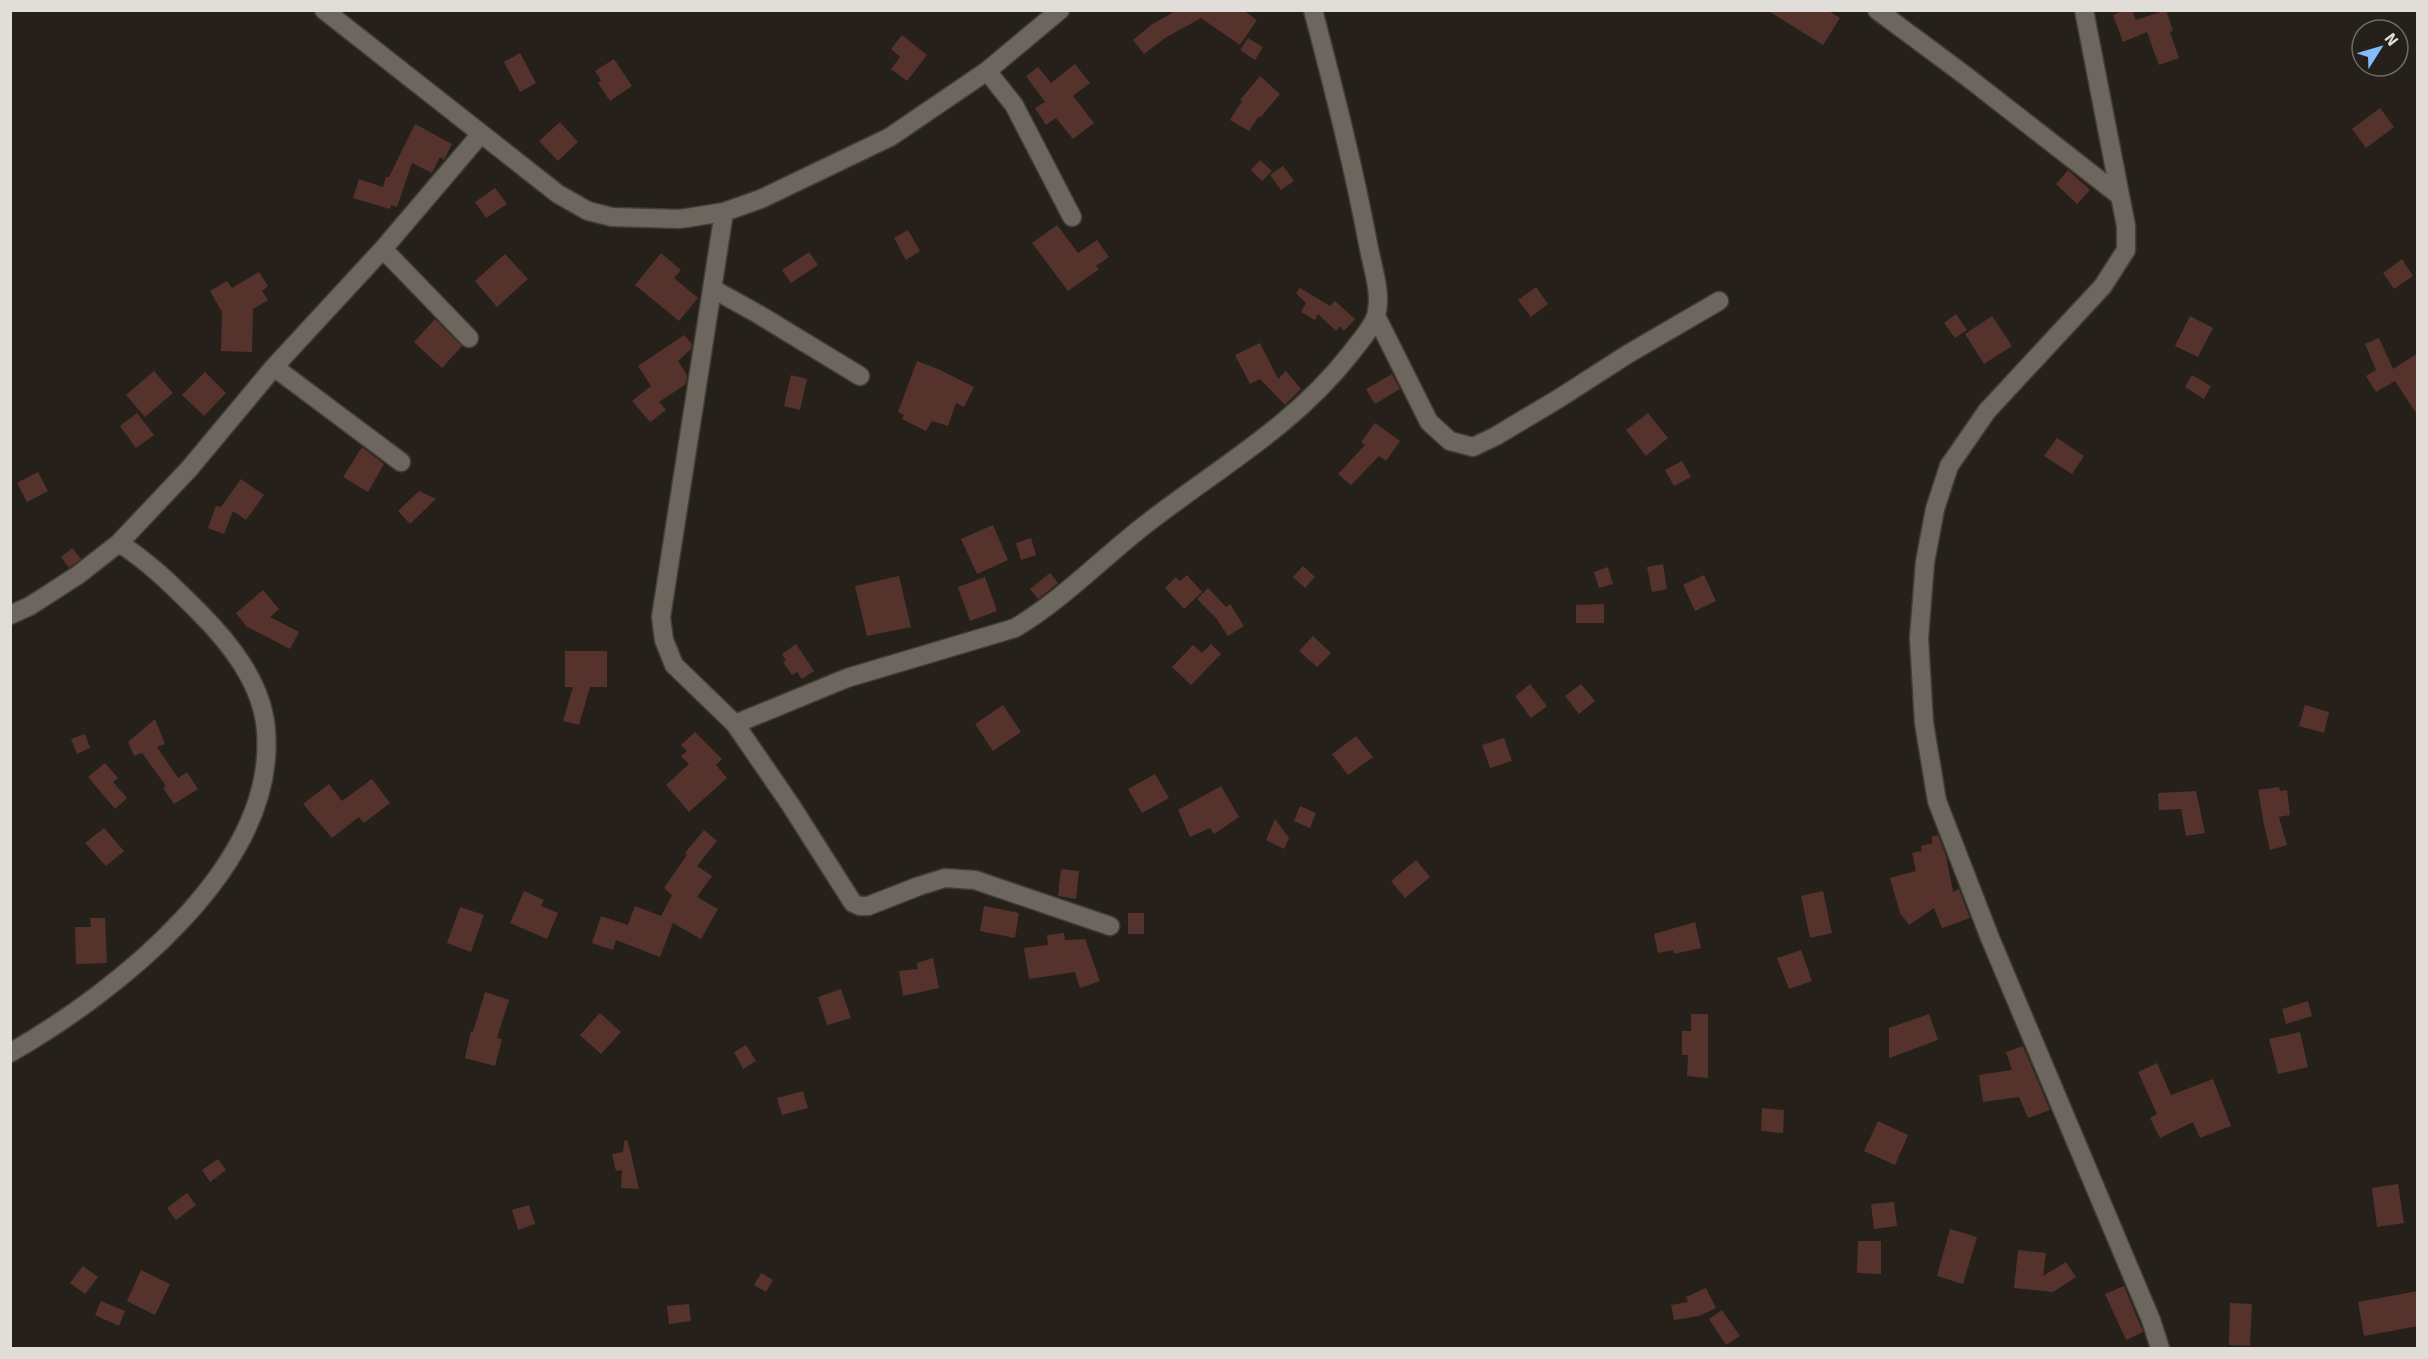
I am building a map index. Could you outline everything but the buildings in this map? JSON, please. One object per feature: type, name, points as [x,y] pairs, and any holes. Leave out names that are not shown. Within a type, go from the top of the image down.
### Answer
[{"type":"street","points":[[324,10],[480,135],[558,194],[588,211],[612,216],[680,219],[724,212],[761,199],[890,136],[987,71],[1060,10]]},
{"type":"street","points":[[735,724],[847,678],[1015,628],[1037,615],[1151,520],[1258,444],[1310,400],[1340,367],[1376,316],[1377,294],[1356,178],[1313,10]]},
{"type":"street","points":[[1877,10],[2120,196]]},
{"type":"street","points":[[2084,10],[2126,226],[2126,249],[2103,286],[1987,411],[1950,466],[1935,509],[1925,562],[1919,638],[1924,723],[1937,801],[1990,938],[2151,1320],[2160,1348]]},
{"type":"street","points":[[987,71],[1014,105],[1072,217]]},
{"type":"street","points":[[10,615],[30,606],[119,543],[189,469],[274,367],[383,249],[480,135]]},
{"type":"street","points":[[724,212],[661,617],[664,640],[675,665],[735,724],[790,804],[853,903],[868,906],[945,878],[975,880],[1110,926]]},
{"type":"street","points":[[383,249],[469,338]]},
{"type":"street","points":[[713,289],[860,376]]},
{"type":"street","points":[[1376,316],[1429,422],[1450,441],[1473,447],[1505,431],[1719,301]]},
{"type":"street","points":[[274,367],[401,462]]},
{"type":"street","points":[[10,1053],[73,1014],[137,965],[187,917],[227,861],[255,813],[267,765],[266,729],[257,695],[239,658],[213,626],[171,583],[142,557],[119,543]]}]
